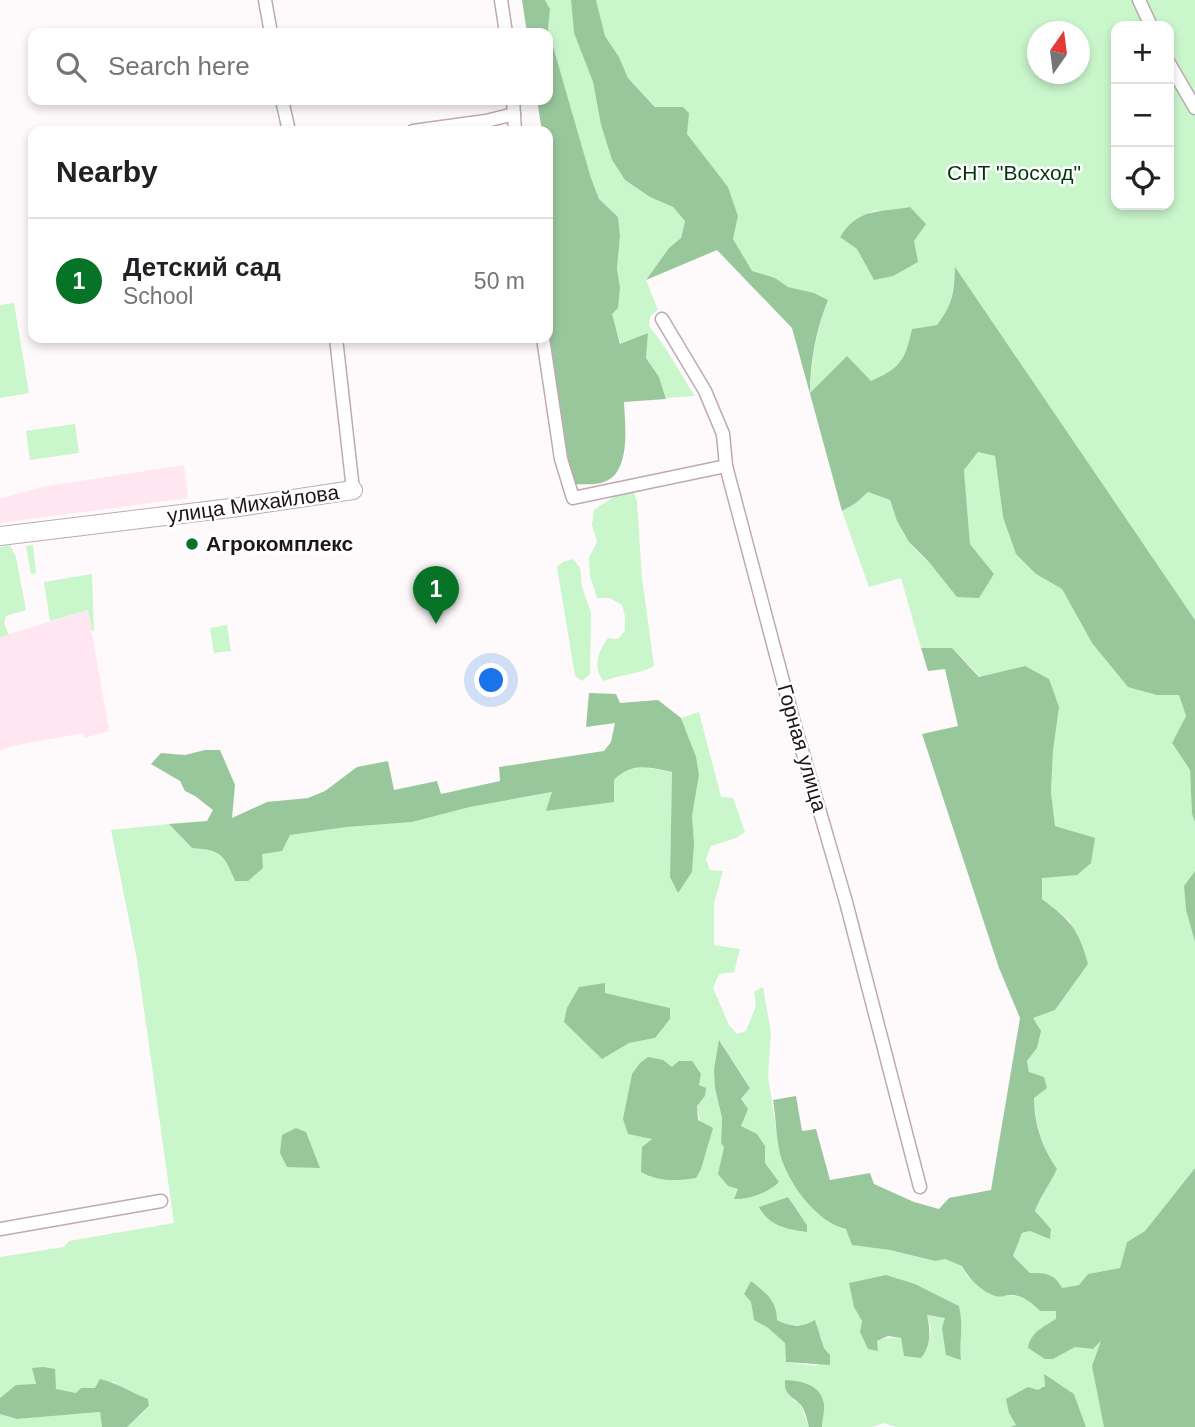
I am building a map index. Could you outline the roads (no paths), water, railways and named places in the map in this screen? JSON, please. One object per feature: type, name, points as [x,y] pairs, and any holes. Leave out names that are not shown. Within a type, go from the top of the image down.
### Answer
[{"type":"street","points":[[265,0],[270,28]]},
{"type":"street","points":[[501,0],[505,28]]},
{"type":"street","points":[[1139,0],[1149,21]]},
{"type":"street","points":[[1174,71],[1195,108]]},
{"type":"street","points":[[283,105],[288,126]]},
{"type":"street","points":[[513,105],[515,126]]},
{"type":"street","points":[[450,126],[514,114]]},
{"type":"street","name":"Горная улица","points":[[662,319],[705,391],[723,434],[726,466],[793,719],[846,902],[920,1187]]},
{"type":"street","name":"улица Михайлова","points":[[0,536],[239,507],[353,490],[337,343]]},
{"type":"street","points":[[544,343],[561,459],[573,498],[726,466]]},
{"type":"street","points":[[0,1229],[161,1201]]},
{"type":"place","name":"Агрокомплекс","points":[[192,544]]},
{"type":"place","name":"Детский сад","points":[[436,624]]},
{"type":"park label","name":"СНТ \"Восход\"","points":[[1014,173]]}]
